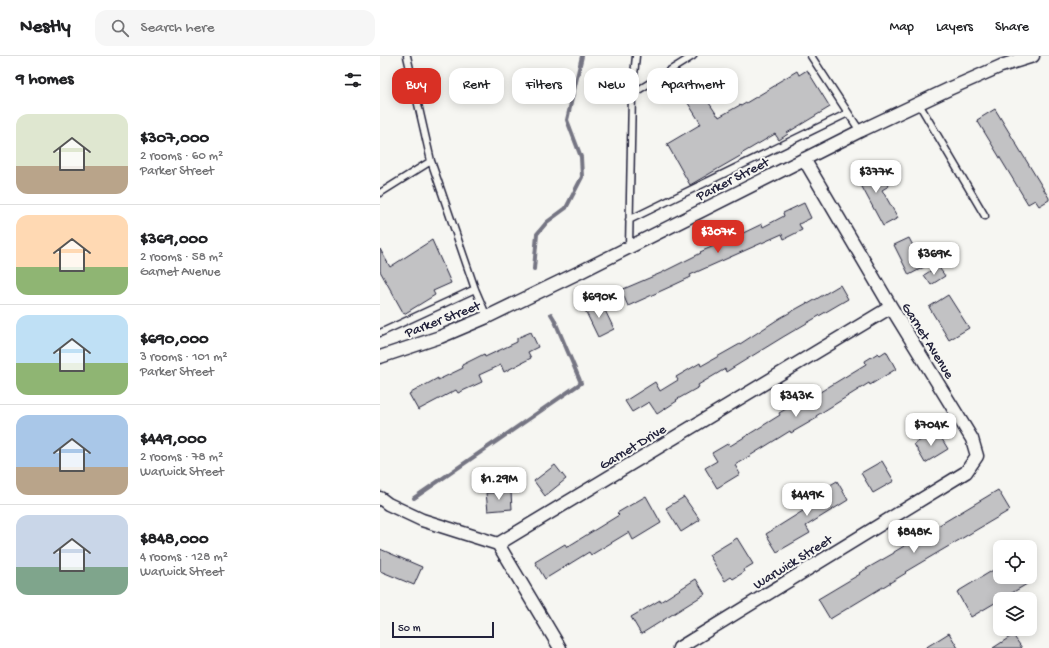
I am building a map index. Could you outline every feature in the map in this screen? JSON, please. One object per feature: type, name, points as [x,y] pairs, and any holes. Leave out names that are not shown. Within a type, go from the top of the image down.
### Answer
[{"type":"street","name":"Parker Street","points":[[380,357],[440,337],[487,317],[860,131],[1001,66],[1033,56]]},
{"type":"street","name":"Garnet Avenue","points":[[804,159],[891,307],[972,439],[977,456]]},
{"type":"street","name":"Garnet Drive","points":[[498,544],[891,307]]},
{"type":"street","name":"Warwick Street","points":[[679,648],[966,472],[977,456]]},
{"type":"street","points":[[380,498],[388,504],[422,520],[498,544],[560,648]]},
{"type":"lane","points":[[407,56],[431,161],[475,289],[487,317]]},
{"type":"lane","points":[[635,68],[636,56]]},
{"type":"lane","points":[[639,90],[693,56]]},
{"type":"lane","points":[[811,56],[860,131]]},
{"type":"lane","points":[[629,247],[632,104]]},
{"type":"lane","points":[[919,104],[985,216]]},
{"type":"lane","points":[[629,220],[848,113]]},
{"type":"lane","points":[[380,193],[431,161]]},
{"type":"lane","points":[[380,333],[475,289]]},
{"type":"building","points":[[807,70],[830,107],[787,133],[788,134],[779,140],[775,134],[690,185],[667,144],[701,124],[688,104],[710,104],[719,117],[740,105],[741,106],[797,71],[799,75]]},
{"type":"building","points":[[995,109],[1049,198],[1049,200],[1039,206],[1035,200],[1028,204],[977,120]]},
{"type":"building","points":[[869,164],[876,178],[883,174],[889,186],[882,190],[898,218],[883,226],[854,172]]},
{"type":"building","points":[[804,203],[811,218],[799,224],[802,230],[784,239],[782,234],[690,275],[691,277],[628,306],[621,290],[661,273],[701,253],[700,252],[762,224],[763,227],[784,216],[783,213]]},
{"type":"building","points":[[909,238],[924,267],[909,275],[894,245]]},
{"type":"building","points":[[432,240],[451,283],[433,291],[435,295],[404,314],[380,271],[380,249],[390,267]]},
{"type":"building","points":[[938,266],[945,276],[931,285],[924,275]]},
{"type":"building","points":[[840,285],[848,299],[726,372],[725,369],[698,385],[699,387],[676,400],[677,401],[657,414],[649,402],[632,412],[625,401],[655,382],[660,391],[678,380],[676,377],[700,363],[701,366],[740,344],[780,318],[807,303],[808,304]]},
{"type":"building","points":[[948,295],[969,328],[949,340],[929,307]]},
{"type":"building","points":[[596,302],[598,306],[602,304],[614,329],[598,337],[584,308]]},
{"type":"building","points":[[531,332],[538,347],[528,352],[531,358],[504,372],[501,365],[479,375],[482,382],[458,393],[456,390],[418,410],[409,394],[438,378],[438,380],[463,368],[462,365],[484,354],[485,357],[517,342],[517,338]]},
{"type":"building","points":[[886,351],[896,369],[870,385],[869,383],[816,416],[817,418],[791,433],[790,431],[735,465],[740,474],[717,488],[705,468],[717,461],[712,453],[729,443],[730,446],[780,415],[779,413],[805,398],[807,400],[866,364],[865,361],[878,353],[880,355]]},
{"type":"building","points":[[937,431],[948,449],[925,463],[914,444]]},
{"type":"building","points":[[882,461],[894,481],[873,493],[861,473]]},
{"type":"building","points":[[555,465],[566,479],[545,496],[534,481]]},
{"type":"building","points":[[837,481],[848,500],[806,526],[810,533],[777,552],[766,534],[814,504],[810,497]]},
{"type":"building","points":[[998,490],[1010,510],[905,572],[906,573],[830,619],[818,599]]},
{"type":"building","points":[[511,492],[512,509],[488,511],[486,493]]},
{"type":"building","points":[[646,496],[661,523],[633,540],[629,532],[591,555],[589,552],[545,579],[535,562],[565,544],[567,547],[619,515],[617,513]]},
{"type":"building","points":[[684,497],[700,520],[681,532],[666,508]]},
{"type":"building","points":[[737,538],[753,564],[733,579],[731,577],[725,581],[709,555]]},
{"type":"building","points":[[380,549],[422,567],[414,585],[380,571]]},
{"type":"building","points":[[993,570],[993,584],[1027,584],[1013,592],[993,592],[993,604],[971,617],[957,592]]},
{"type":"building","points":[[696,579],[705,594],[641,634],[631,617],[660,600],[660,602]]},
{"type":"building","points":[[949,633],[958,648],[925,648]]},
{"type":"building","points":[[1014,636],[1022,648],[993,648]]},
{"type":"waterway","points":[[534,269],[537,234],[547,222],[566,208],[582,177],[581,157],[567,120],[582,56]]},
{"type":"waterway","points":[[414,498],[581,383],[551,314]]}]
